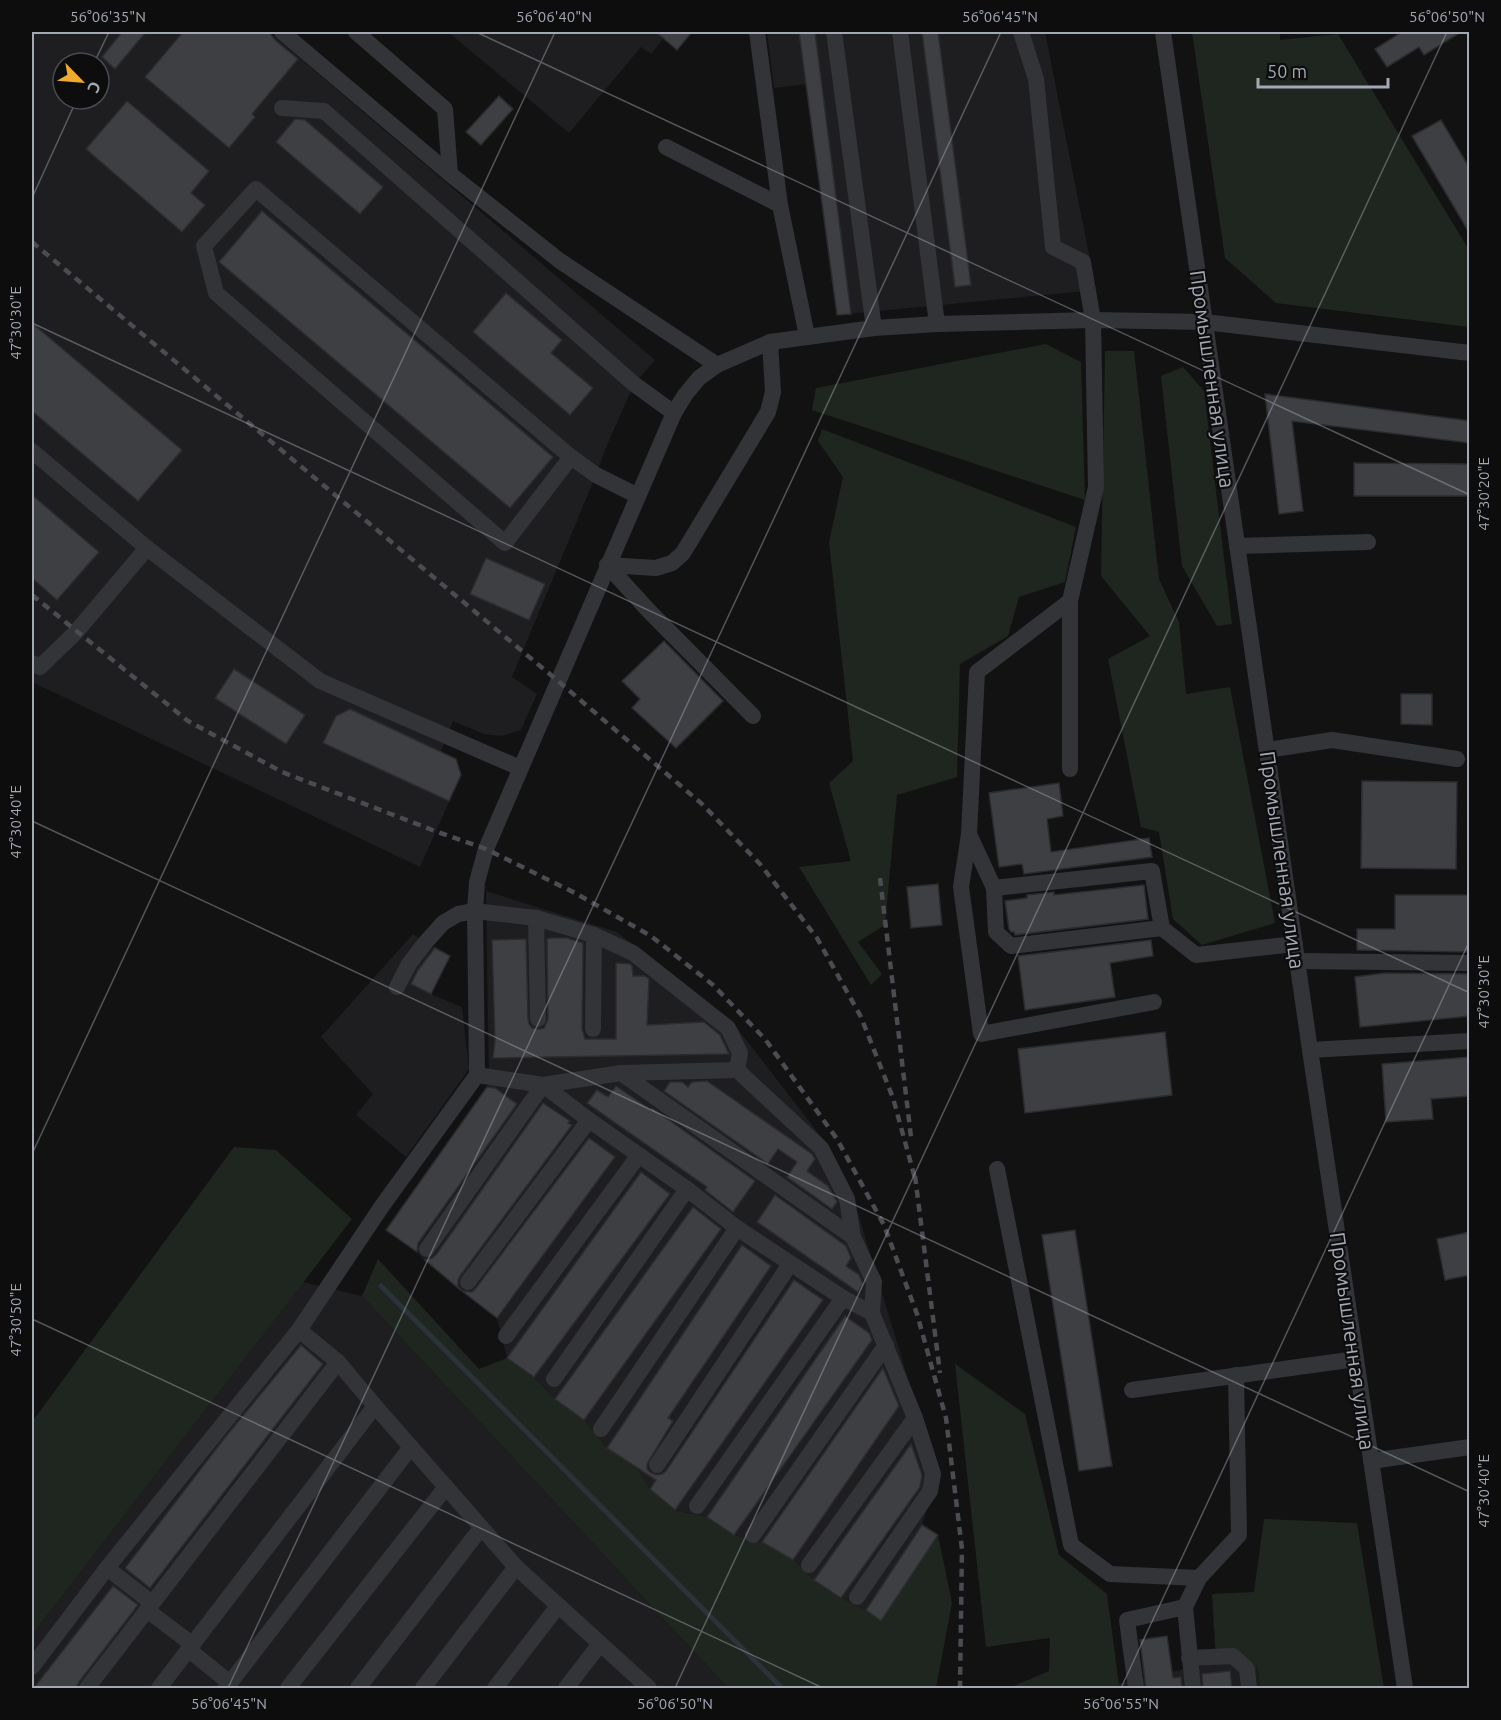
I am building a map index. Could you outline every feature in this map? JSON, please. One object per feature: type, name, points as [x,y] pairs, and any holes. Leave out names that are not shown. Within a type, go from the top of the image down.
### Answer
[{"type":"street","points":[[282,32],[303,39],[450,174],[560,261],[717,365]]},
{"type":"street","points":[[356,32],[445,109],[450,174]]},
{"type":"street","points":[[757,32],[780,205],[807,336]]},
{"type":"street","points":[[834,32],[874,328]]},
{"type":"street","points":[[900,32],[937,324]]},
{"type":"street","points":[[1021,32],[1036,79],[1053,247],[1083,262],[1092,320],[1096,488],[1070,601],[1070,769]]},
{"type":"street","name":"Промышленная улица","points":[[1163,32],[1405,1689]]},
{"type":"street","points":[[282,108],[324,111],[634,384],[674,413]]},
{"type":"street","points":[[666,147],[780,205]]},
{"type":"street","points":[[571,457],[505,543],[216,292],[204,246],[256,189],[571,457],[596,475],[638,496]]},
{"type":"street","points":[[32,1667],[107,1568],[299,1330],[382,1206],[477,1075],[475,911],[477,882],[486,849],[674,413],[699,378],[717,365],[770,342],[874,328],[937,324],[1092,320],[1205,322],[1470,352]]},
{"type":"street","points":[[607,565],[657,568],[672,563],[683,553],[768,412],[773,392],[770,342]]},
{"type":"street","points":[[32,451],[147,548],[320,681],[520,768]]},
{"type":"street","points":[[1237,546],[1368,542]]},
{"type":"street","points":[[32,663],[40,667],[69,639],[147,548]]},
{"type":"street","points":[[607,565],[648,610],[753,716]]},
{"type":"street","points":[[1070,601],[977,672],[969,834],[961,888],[981,1034],[1154,1002]]},
{"type":"street","points":[[1267,750],[1332,740],[1457,759]]},
{"type":"street","points":[[969,834],[993,888],[996,932],[1011,946],[1162,928]]},
{"type":"street","points":[[993,888],[1152,872],[1162,928],[1196,955],[1295,944]]},
{"type":"street","points":[[397,987],[409,964],[425,943],[443,923],[458,914],[475,911],[537,918],[594,935],[633,953],[728,1028],[740,1053],[737,1070]]},
{"type":"street","points":[[537,918],[538,1019]]},
{"type":"street","points":[[592,1029],[594,935]]},
{"type":"street","points":[[1297,961],[1470,963]]},
{"type":"street","points":[[1310,1050],[1470,1041]]},
{"type":"street","points":[[477,1075],[543,1084],[621,1073],[737,1070],[821,1148],[847,1199],[853,1237],[874,1282],[872,1313],[915,1418],[933,1474],[930,1491],[857,1597]]},
{"type":"street","points":[[621,1073],[853,1237]]},
{"type":"street","points":[[543,1084],[737,1228],[843,1298],[872,1313]]},
{"type":"street","points":[[427,1249],[543,1084]]},
{"type":"street","points":[[468,1282],[590,1120]]},
{"type":"street","points":[[506,1336],[639,1155]]},
{"type":"street","points":[[997,1169],[1071,1545],[1110,1574],[1199,1578]]},
{"type":"street","points":[[554,1379],[687,1189]]},
{"type":"street","points":[[601,1430],[737,1228]]},
{"type":"street","points":[[657,1465],[790,1264]]},
{"type":"street","points":[[697,1506],[843,1298]]},
{"type":"street","points":[[299,1330],[339,1362],[516,1567],[642,1686]]},
{"type":"street","points":[[753,1535],[886,1345]]},
{"type":"street","points":[[1132,1390],[1356,1359]]},
{"type":"street","points":[[87,1689],[339,1362]]},
{"type":"street","points":[[1193,1689],[1185,1607],[1199,1578],[1239,1535],[1236,1376]]},
{"type":"street","points":[[159,1689],[375,1406]]},
{"type":"street","points":[[809,1565],[915,1418]]},
{"type":"street","points":[[107,1568],[149,1606],[228,1686],[411,1447]]},
{"type":"street","points":[[1371,1461],[1470,1447]]},
{"type":"street","points":[[288,1689],[446,1487]]},
{"type":"street","points":[[358,1689],[481,1528]]},
{"type":"street","points":[[423,1689],[516,1567]]},
{"type":"street","points":[[495,1689],[558,1606]]},
{"type":"street","points":[[1136,1689],[1127,1620],[1185,1607]]},
{"type":"street","points":[[566,1689],[600,1644]]},
{"type":"street","points":[[1189,1658],[1233,1656],[1247,1669],[1249,1689]]},
{"type":"shaded area","points":[[32,32],[269,32],[655,360],[634,384],[512,677],[537,694],[521,730],[502,736],[484,734],[453,721],[441,751],[456,759],[461,775],[420,867],[32,682]]},
{"type":"shaded area","points":[[448,32],[692,32],[677,50],[664,38],[651,54],[641,47],[569,133]]},
{"type":"shaded area","points":[[767,32],[1045,32],[1096,290],[837,315],[806,84],[774,88]]},
{"type":"shaded area","points":[[1192,32],[1280,32],[1280,40],[1338,34],[1469,250],[1469,327],[1276,303],[1225,258]]},
{"type":"shaded area","points":[[1046,344],[1081,362],[1085,500],[812,410],[816,388]]},
{"type":"shaded area","points":[[1105,351],[1134,351],[1159,579],[1179,622],[1186,694],[1230,687],[1275,923],[1202,945],[1173,919],[1159,832],[1141,827],[1108,659],[1150,636],[1101,576]]},
{"type":"shaded area","points":[[1183,367],[1204,391],[1232,624],[1217,626],[1182,566],[1161,376]]},
{"type":"shaded area","points":[[822,429],[1076,527],[1065,582],[1019,597],[1008,636],[960,664],[957,777],[897,795],[885,925],[858,942],[882,974],[871,985],[799,867],[851,861],[829,783],[853,761],[829,542],[843,477],[818,441]]},
{"type":"shaded area","points":[[486,891],[617,932],[737,1028],[829,1147],[854,1200],[938,1478],[922,1524],[938,1535],[881,1621],[841,1598],[814,1580],[793,1560],[762,1542],[734,1535],[707,1517],[675,1510],[650,1489],[636,1466],[607,1448],[584,1420],[555,1399],[534,1377],[507,1358],[497,1318],[425,1261],[415,1250],[386,1230],[489,1084]]},
{"type":"shaded area","points":[[413,934],[450,956],[431,994],[462,1007],[469,1069],[406,1157],[356,1115],[373,1094],[321,1037]]},
{"type":"shaded area","points":[[234,1147],[276,1150],[352,1219],[32,1635],[32,1422]]},
{"type":"shaded area","points":[[378,1259],[479,1369],[507,1358],[534,1377],[555,1399],[584,1420],[607,1448],[636,1466],[650,1489],[674,1510],[707,1517],[734,1535],[762,1542],[793,1560],[814,1580],[841,1598],[881,1621],[938,1535],[952,1603],[936,1688],[728,1688],[362,1296]]},
{"type":"shaded area","points":[[303,1282],[362,1296],[728,1688],[32,1688],[32,1635]]},
{"type":"shaded area","points":[[955,1364],[1025,1414],[1059,1555],[1107,1594],[1119,1685],[1100,1688],[1009,1688],[1049,1671],[1050,1638],[986,1647]]},
{"type":"shaded area","points":[[1264,1519],[1357,1523],[1384,1688],[1260,1688],[1257,1665],[1216,1662],[1212,1594],[1254,1592]]},
{"type":"shaded area","points":[[1216,1662],[1257,1665],[1260,1688],[1100,1688]]},
{"type":"building","points":[[122,32],[146,32],[115,69],[111,65],[111,51],[107,51]]},
{"type":"building","points":[[183,32],[269,32],[298,59],[252,114],[255,117],[229,148],[145,77]]},
{"type":"building","points":[[656,32],[692,32],[677,50]]},
{"type":"building","points":[[799,32],[815,32],[851,314],[837,315]]},
{"type":"building","points":[[922,32],[938,32],[971,285],[955,287]]},
{"type":"building","points":[[1402,32],[1461,32],[1424,55],[1419,47],[1387,67],[1375,49]]},
{"type":"building","points":[[499,96],[513,109],[481,145],[466,132]]},
{"type":"building","points":[[127,101],[209,171],[191,193],[205,205],[182,232],[86,149]]},
{"type":"building","points":[[295,119],[305,120],[383,187],[360,214],[276,142]]},
{"type":"building","points":[[1441,120],[1470,169],[1470,234],[1412,136]]},
{"type":"building","points":[[262,211],[553,457],[510,508],[219,262]]},
{"type":"building","points":[[506,293],[562,340],[551,353],[593,388],[570,415],[473,332]]},
{"type":"building","points":[[32,323],[182,450],[138,501],[32,411]]},
{"type":"building","points":[[1265,394],[1470,421],[1470,443],[1292,421],[1303,511],[1279,514]]},
{"type":"building","points":[[1354,463],[1470,464],[1470,496],[1354,496]]},
{"type":"building","points":[[32,495],[99,552],[57,600],[32,578]]},
{"type":"building","points":[[486,558],[545,584],[529,620],[470,594]]},
{"type":"building","points":[[664,641],[723,701],[676,748],[632,708],[640,699],[622,681]]},
{"type":"building","points":[[234,669],[305,715],[286,744],[215,698]]},
{"type":"building","points":[[1401,694],[1432,694],[1432,725],[1401,724]]},
{"type":"building","points":[[350,709],[456,759],[461,775],[449,801],[323,743],[336,716]]},
{"type":"building","points":[[1362,781],[1457,782],[1456,869],[1361,868]]},
{"type":"building","points":[[1059,783],[1063,816],[1047,819],[1051,852],[1149,838],[1152,857],[1024,874],[1022,864],[999,867],[989,793]]},
{"type":"building","points":[[938,884],[942,925],[911,928],[907,887]]},
{"type":"building","points":[[1144,885],[1148,919],[1015,935],[1009,929],[1005,901],[1027,898],[1027,895],[1054,892],[1054,895]]},
{"type":"building","points":[[1395,895],[1469,895],[1470,952],[1357,950],[1357,929],[1395,929]]},
{"type":"building","points":[[567,938],[583,943],[582,1029],[585,1039],[616,1039],[616,963],[630,964],[633,976],[645,976],[649,979],[647,1025],[704,1022],[720,1035],[729,1054],[493,1058],[495,1041],[492,940],[526,939],[528,1019],[532,1028],[539,1029],[544,1028],[548,1019],[547,939]]},
{"type":"building","points":[[1151,940],[1153,956],[1110,963],[1115,997],[1025,1010],[1018,956]]},
{"type":"building","points":[[435,948],[450,956],[431,994],[411,984],[418,970]]},
{"type":"building","points":[[1385,973],[1470,974],[1470,1016],[1360,1027],[1355,977]]},
{"type":"building","points":[[1165,1032],[1172,1095],[1025,1113],[1018,1049]]},
{"type":"building","points":[[1470,1057],[1470,1096],[1431,1099],[1433,1119],[1386,1122],[1382,1064]]},
{"type":"building","points":[[707,1081],[812,1154],[815,1159],[807,1171],[828,1186],[837,1202],[832,1209],[787,1177],[797,1162],[778,1149],[768,1164],[664,1091],[670,1082],[682,1082],[688,1087],[692,1082]]},
{"type":"building","points":[[616,1086],[651,1110],[652,1108],[755,1181],[733,1212],[705,1190],[707,1187],[587,1103],[597,1090],[608,1097]]},
{"type":"building","points":[[487,1087],[495,1088],[517,1104],[418,1243],[417,1252],[386,1230]]},
{"type":"building","points":[[543,1103],[570,1121],[568,1123],[572,1125],[460,1276],[458,1286],[462,1291],[472,1292],[476,1288],[589,1138],[615,1157],[497,1318],[458,1288],[425,1260],[436,1255]]},
{"type":"building","points":[[641,1172],[670,1194],[534,1377],[507,1358]]},
{"type":"building","points":[[775,1195],[846,1246],[851,1258],[846,1266],[859,1275],[863,1284],[858,1292],[757,1222]]},
{"type":"building","points":[[693,1207],[721,1229],[584,1420],[555,1399]]},
{"type":"building","points":[[1075,1230],[1112,1466],[1079,1471],[1042,1235]]},
{"type":"building","points":[[1470,1232],[1470,1275],[1445,1280],[1437,1239]]},
{"type":"building","points":[[742,1245],[771,1266],[668,1418],[673,1421],[647,1464],[647,1469],[651,1473],[657,1475],[666,1471],[794,1280],[823,1300],[675,1510],[650,1489],[656,1480],[607,1448]]},
{"type":"building","points":[[845,1316],[869,1333],[872,1340],[734,1535],[707,1517]]},
{"type":"building","points":[[301,1345],[323,1364],[150,1588],[125,1568],[223,1440]]},
{"type":"building","points":[[883,1368],[899,1406],[793,1560],[762,1542]]},
{"type":"building","points":[[911,1444],[922,1475],[920,1487],[841,1598],[814,1580]]},
{"type":"building","points":[[922,1525],[938,1535],[881,1621],[866,1610]]},
{"type":"building","points":[[113,1586],[138,1605],[75,1689],[33,1689]]},
{"type":"building","points":[[1167,1636],[1173,1678],[1181,1677],[1182,1689],[1146,1689],[1140,1640]]},
{"type":"building","points":[[1230,1671],[1232,1689],[1203,1689],[1202,1674]]},
{"type":"waterway","points":[[381,1286],[782,1688]]},
{"type":"railway","points":[[32,242],[702,804],[760,864],[817,938],[861,1017],[893,1098],[916,1182]]},
{"type":"railway","points":[[32,595],[188,721],[282,772],[486,849],[575,893],[651,936],[713,985],[765,1039],[837,1139],[884,1225],[917,1314],[946,1418],[962,1549],[960,1688]]},
{"type":"railway","points":[[880,878],[911,1137]]},
{"type":"railway","points":[[915,1176],[940,1373]]}]
